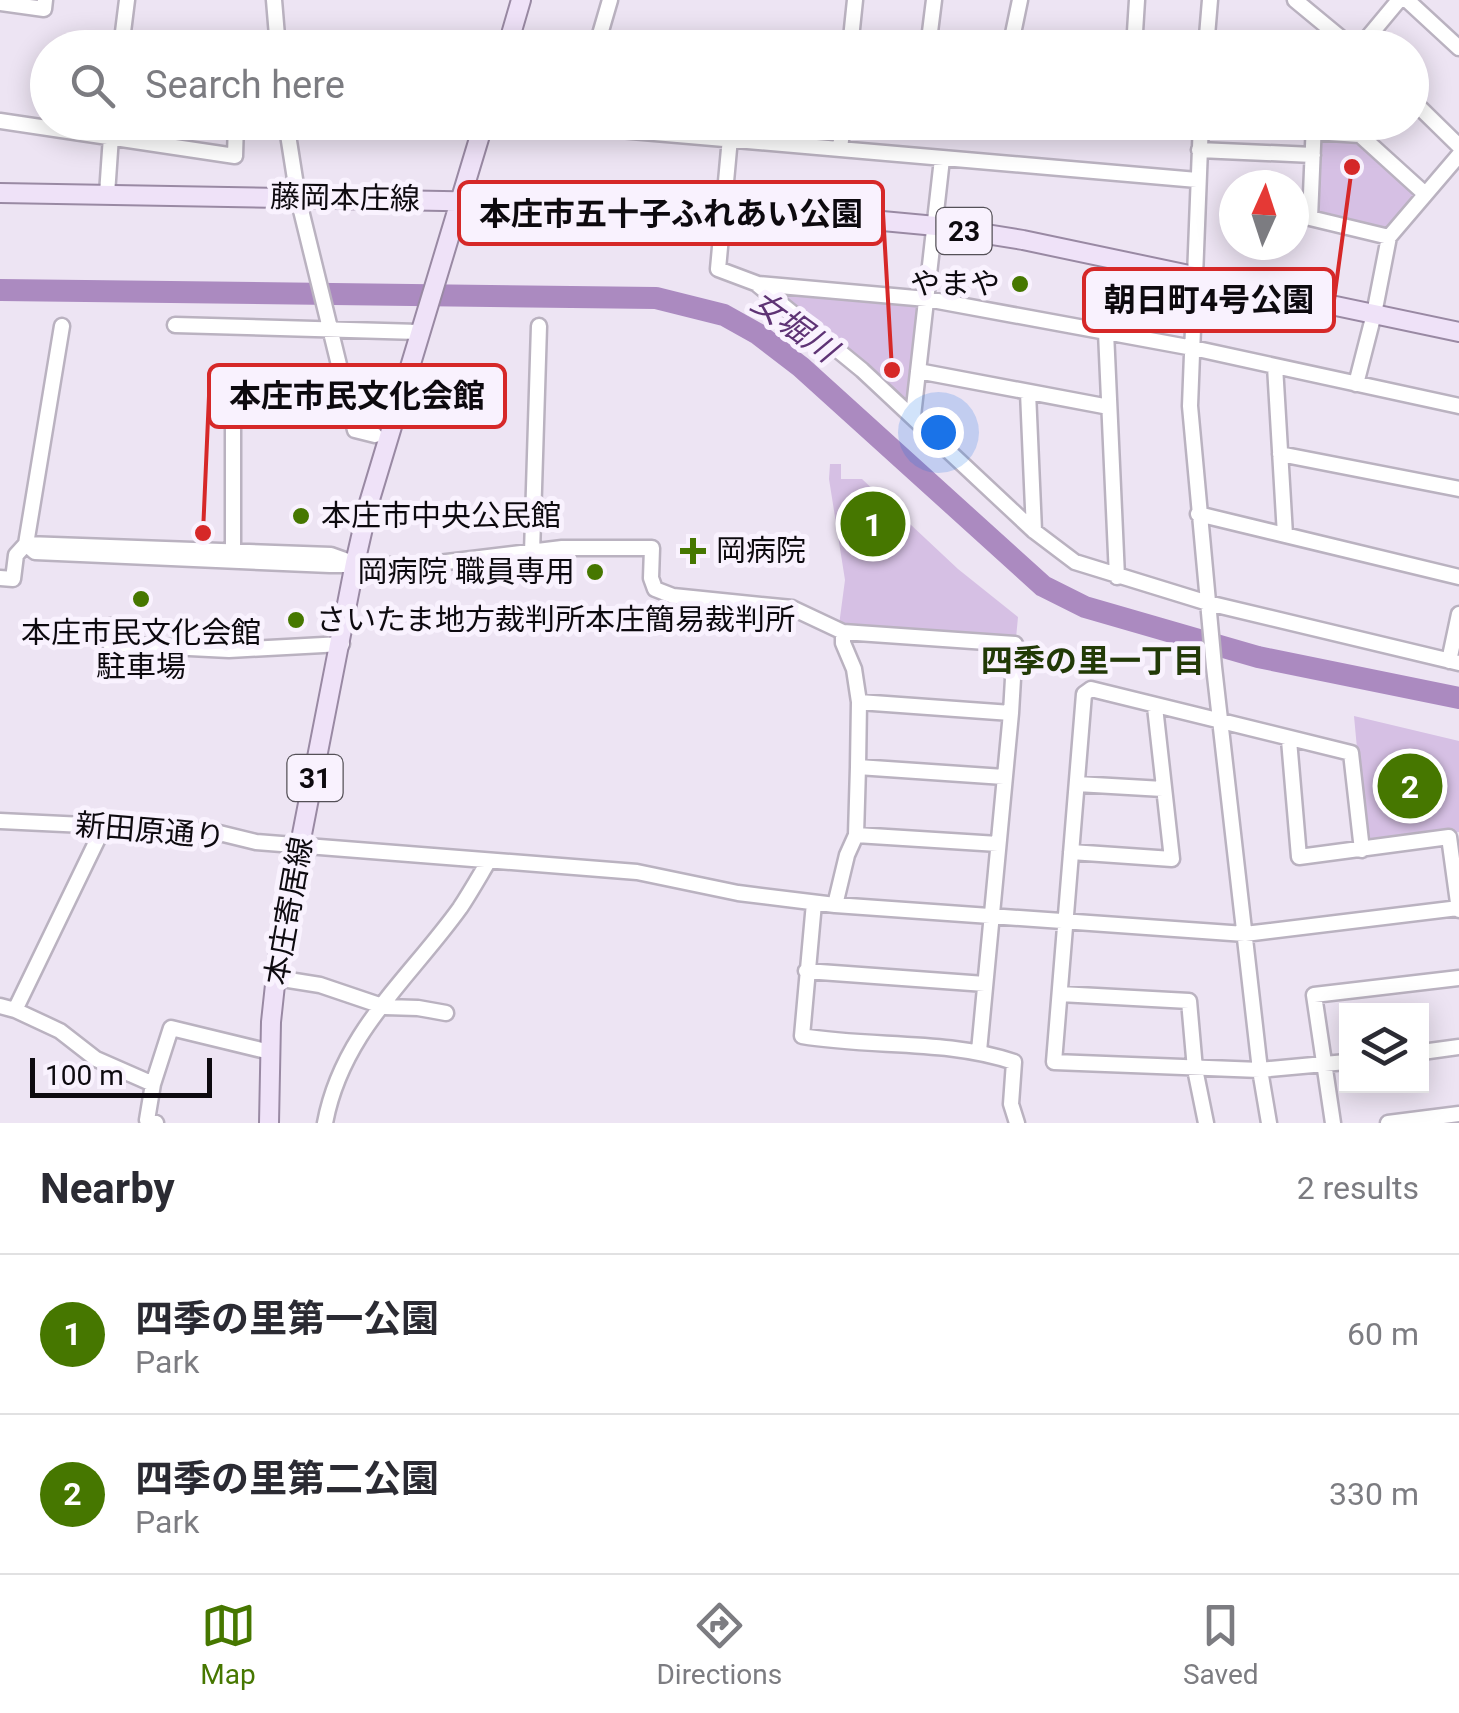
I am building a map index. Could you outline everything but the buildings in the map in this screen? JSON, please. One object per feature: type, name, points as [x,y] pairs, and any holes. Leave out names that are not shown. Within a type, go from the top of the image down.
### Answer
[{"type":"main road","points":[[512,30],[521,0]]},
{"type":"main road","name":"本庄寄居線","points":[[269,1123],[276,978],[355,563],[368,506],[478,140]]},
{"type":"main road","name":"藤岡本庄線","points":[[0,193],[722,206],[936,226],[1023,240],[1459,332]]},
{"type":"street","points":[[0,3],[44,9],[45,0]]},
{"type":"street","points":[[123,30],[127,0]]},
{"type":"street","points":[[274,0],[276,30]]},
{"type":"street","points":[[601,30],[610,0]]},
{"type":"street","points":[[852,30],[856,0]]},
{"type":"street","points":[[930,30],[934,0]]},
{"type":"street","points":[[1014,30],[1020,0]]},
{"type":"street","points":[[1135,30],[1137,0]]},
{"type":"street","points":[[1208,30],[1210,0]]},
{"type":"street","points":[[1295,0],[1333,30]]},
{"type":"street","points":[[1372,30],[1399,0]]},
{"type":"street","points":[[1407,0],[1459,48]]},
{"type":"street","points":[[1440,30],[1459,23]]},
{"type":"street","points":[[1429,117],[1459,146]]},
{"type":"street","points":[[0,120],[30,123]]},
{"type":"street","points":[[107,194],[110,140]]},
{"type":"street","points":[[159,140],[235,156],[235,140]]},
{"type":"street","points":[[289,140],[298,198],[356,430],[376,435]]},
{"type":"street","points":[[730,140],[718,270],[758,284],[927,299],[1193,348],[1459,406]]},
{"type":"street","points":[[750,140],[1197,180]]},
{"type":"street","points":[[840,149],[841,140]]},
{"type":"street","points":[[1200,140],[1190,406],[1214,667],[1269,1123]]},
{"type":"street","points":[[1314,140],[1310,218],[1388,237]]},
{"type":"street","points":[[1367,140],[1424,193]]},
{"type":"street","points":[[1199,150],[1313,155]]},
{"type":"street","points":[[1356,384],[1388,237],[1459,155]]},
{"type":"street","points":[[913,416],[942,159]]},
{"type":"street","points":[[758,284],[913,416],[1034,532],[1075,562],[1208,605],[1454,662],[1459,614]]},
{"type":"street","points":[[175,325],[332,325],[420,330]]},
{"type":"street","points":[[0,578],[14,579],[16,555],[26,544],[62,326]]},
{"type":"street","points":[[532,553],[539,326]]},
{"type":"street","points":[[1106,332],[1117,577]]},
{"type":"street","points":[[1275,366],[1285,535]]},
{"type":"street","points":[[918,371],[1109,407]]},
{"type":"street","points":[[1028,392],[1034,532]]},
{"type":"street","points":[[233,426],[233,556]]},
{"type":"street","points":[[1280,454],[1459,489]]},
{"type":"street","points":[[1198,514],[1459,577]]},
{"type":"street","points":[[26,544],[233,556],[331,555],[355,563],[422,565],[562,548],[652,548],[651,578],[656,588],[674,596],[792,608],[840,631],[1015,644],[1012,713],[979,1050]]},
{"type":"street","points":[[111,626],[110,644],[229,650],[342,644]]},
{"type":"street","points":[[835,905],[856,834],[858,767],[859,702],[854,668],[840,631]]},
{"type":"street","points":[[1339,1063],[1260,1070],[1054,1062],[1084,694],[1090,689],[1351,753],[1362,850]]},
{"type":"street","points":[[859,702],[1012,713]]},
{"type":"street","points":[[1072,852],[1172,860],[1155,707]]},
{"type":"street","points":[[1289,740],[1299,857],[1449,838],[1459,909]]},
{"type":"street","points":[[858,767],[1004,776]]},
{"type":"street","points":[[1077,784],[1163,789]]},
{"type":"street","name":"新田原通り","points":[[0,821],[211,831],[256,842],[638,872],[738,893],[814,903],[1245,934],[1459,909]]},
{"type":"street","points":[[104,826],[8,1008],[60,1031],[96,1059],[153,1084]]},
{"type":"street","points":[[856,834],[998,844]]},
{"type":"street","points":[[324,1123],[329,1100],[378,1006],[460,908],[488,862]]},
{"type":"street","points":[[814,903],[802,1036],[979,1050],[1014,1062],[1011,1104],[1018,1123]]},
{"type":"street","points":[[806,971],[985,984]]},
{"type":"street","points":[[276,978],[320,985],[378,1006],[446,1013]]},
{"type":"street","points":[[1333,1123],[1314,995],[1459,978]]},
{"type":"street","points":[[1060,994],[1189,1001],[1195,1069],[1206,1123]]},
{"type":"street","points":[[156,1123],[148,1120],[153,1084],[171,1028],[270,1052]]},
{"type":"street","points":[[1429,1051],[1459,1047]]},
{"type":"street","points":[[1388,1123],[1459,1114]]},
{"type":"shaded area","points":[[1357,140],[1414,191],[1414,197],[1388,229],[1315,212],[1318,143]]},
{"type":"shaded area","points":[[786,291],[914,302],[918,306],[911,396],[905,402],[784,298]]},
{"type":"shaded area","points":[[830,464],[841,464],[841,479],[862,479],[958,569],[1018,617],[1016,638],[839,625],[845,580]]},
{"type":"shaded area","points":[[1354,716],[1459,741],[1459,832],[1373,843],[1365,835]]},
{"type":"waterway","name":"女堀川","points":[[0,290],[656,298],[724,315],[758,334],[801,367],[1043,586],[1085,607],[1258,657],[1459,698]]},
{"type":"place","name":"朝日町4号公園","points":[[1352,167]]},
{"type":"place","name":"やまや","points":[[1020,284]]},
{"type":"place","name":"本庄市五十子ふれあい公園","points":[[892,370]]},
{"type":"place","name":"本庄市中央公民館","points":[[301,516]]},
{"type":"place","name":"四季の里第一公園","points":[[873,524]]},
{"type":"place","name":"本庄市民文化会館","points":[[203,533]]},
{"type":"place","name":"岡病院","points":[[693,551]]},
{"type":"place","name":"岡病院 職員専用","points":[[595,572]]},
{"type":"place","name":"本庄市民文化会館 駐車場","points":[[141,599]]},
{"type":"place","name":"さいたま地方裁判所本庄簡易裁判所","points":[[296,620]]},
{"type":"place","name":"四季の里第二公園","points":[[1410,786]]},
{"type":"district","name":"四季の里一丁目","points":[[1093,661]]}]
